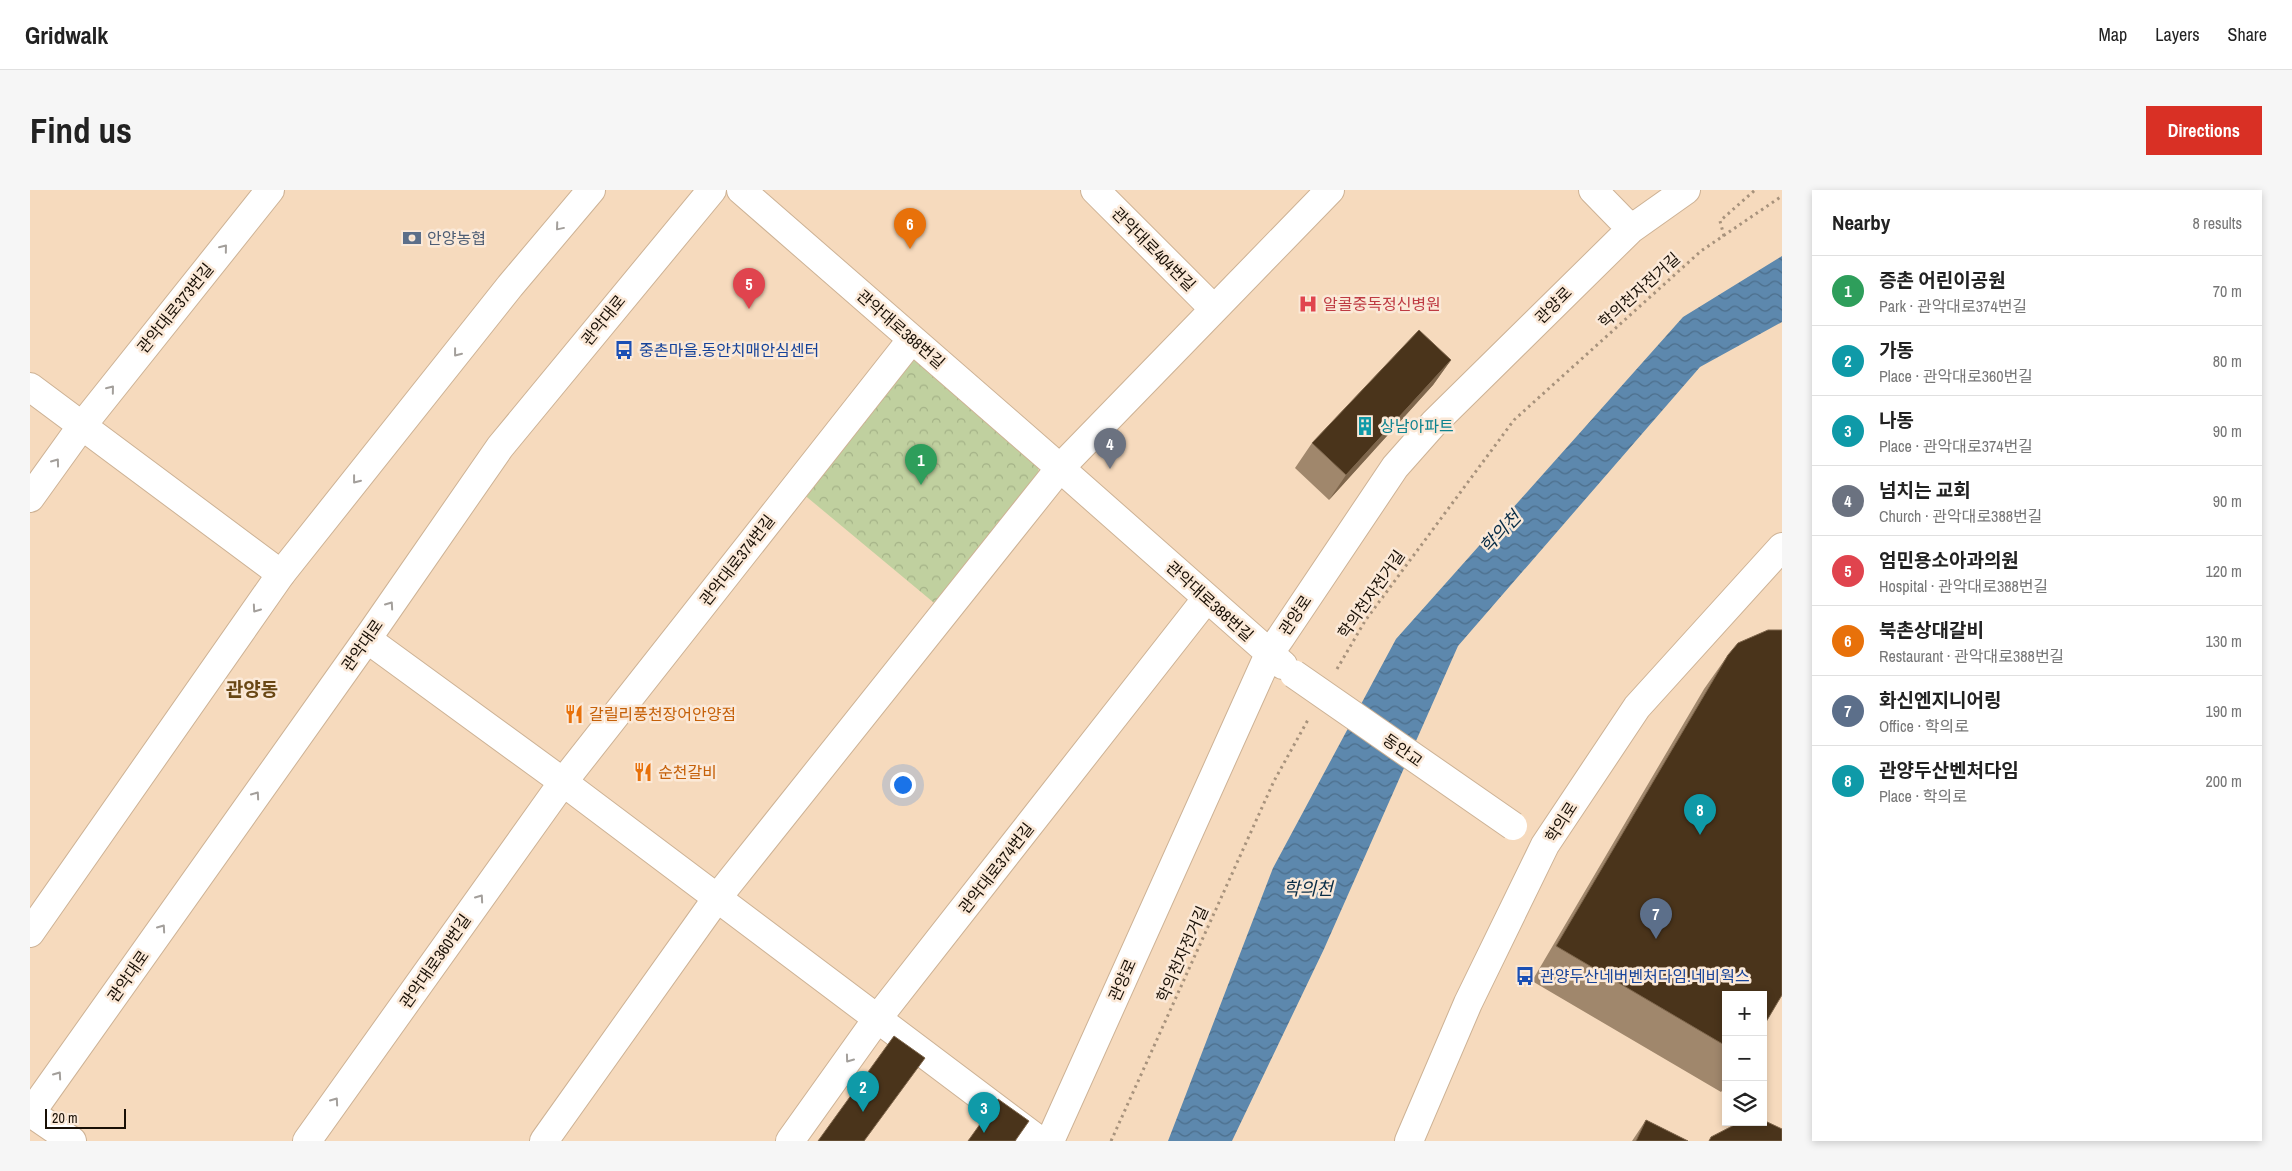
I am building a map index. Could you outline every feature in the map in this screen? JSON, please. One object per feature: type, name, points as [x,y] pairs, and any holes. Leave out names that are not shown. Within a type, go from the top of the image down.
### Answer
[{"type":"street","name":"관악대로373번길","points":[[30,498],[81,427],[270,190]]},
{"type":"street","points":[[30,933],[281,574],[504,293],[591,190]]},
{"type":"street","name":"관악대로","points":[[31,1114],[367,639],[500,447],[712,190]]},
{"type":"street","name":"관악대로388번길","points":[[741,190],[1294,674]]},
{"type":"street","name":"관악대로404번길","points":[[1095,190],[1214,309]]},
{"type":"street","points":[[544,1141],[716,898],[1060,468],[1330,190]]},
{"type":"street","points":[[1593,190],[1631,228]]},
{"type":"street","name":"관양로","points":[[1050,1141],[1269,654],[1395,467],[1434,422],[1631,228],[1686,190]]},
{"type":"street","name":"관악대로374번길","points":[[563,782],[912,339]]},
{"type":"street","points":[[30,387],[81,427],[281,574]]},
{"type":"street","name":"학의로","points":[[1409,1141],[1468,1003],[1545,846],[1637,707],[1782,547]]},
{"type":"street","name":"관악대로374번길","points":[[877,1020],[1207,598]]},
{"type":"street","points":[[367,639],[563,782],[1040,1141]]},
{"type":"street","name":"동안교","points":[[1294,674],[1512,826],[1545,846]]},
{"type":"street","name":"관악대로360번길","points":[[307,1141],[563,782]]},
{"type":"street","points":[[790,1141],[877,1020]]},
{"type":"street","points":[[31,1114],[72,1141]]},
{"type":"path","points":[[1724,236],[1720,221],[1755,190]]},
{"type":"path","name":"학의천자전거길","points":[[1333,676],[1365,620],[1514,420],[1678,270],[1782,196]]},
{"type":"path","name":"학의천자전거길","points":[[1111,1141],[1274,781],[1310,716]]},
{"type":"green space","points":[[916,359],[1038,468],[1040,476],[939,607],[802,493],[909,361]]},
{"type":"water","name":"학의천","points":[[1782,256],[1782,322],[1700,367],[1458,646],[1324,949],[1232,1141],[1168,1141],[1273,868],[1396,639],[1683,317]]},
{"type":"building","name":"상남아파트","points":[[1419,330],[1451,360],[1346,475],[1312,443]]},
{"type":"building","points":[[1768,630],[1782,630],[1782,995],[1767,1020],[1767,991],[1722,991],[1722,1044],[1556,946],[1728,655],[1738,643]]},
{"type":"building","points":[[894,1036],[925,1058],[864,1141],[818,1141]]},
{"type":"building","points":[[998,1099],[1029,1121],[1015,1141],[968,1141]]},
{"type":"building","points":[[1646,1120],[1688,1141],[1636,1141]]},
{"type":"building","points":[[1767,1122],[1782,1129],[1782,1141],[1709,1141],[1711,1137],[1732,1126],[1767,1126]]},
{"type":"place","name":"안양농협","points":[[412,238]]},
{"type":"place","name":"북촌상대갈비","points":[[910,249]]},
{"type":"place","name":"알콜중독정신병원","points":[[1308,304]]},
{"type":"place","name":"엄민용소아과의원","points":[[749,309]]},
{"type":"place","name":"중촌마을.동안치매안심센터","points":[[624,350]]},
{"type":"place","name":"상남아파트","points":[[1365,426]]},
{"type":"place","name":"넘치는 교회","points":[[1110,469]]},
{"type":"place","name":"증촌 어린이공원","points":[[921,485]]},
{"type":"place","name":"갈릴리풍천장어안양점","points":[[574,714]]},
{"type":"place","name":"순천갈비","points":[[643,772]]},
{"type":"place","name":"관양두산벤처다임","points":[[1700,835]]},
{"type":"place","name":"화신엔지니어링","points":[[1656,939]]},
{"type":"place","name":"관양두산네버벤처다임.네비웍스","points":[[1525,976]]},
{"type":"place","name":"가동","points":[[863,1112]]},
{"type":"place","name":"나동","points":[[984,1133]]},
{"type":"district","name":"관양동","points":[[252,689]]}]
